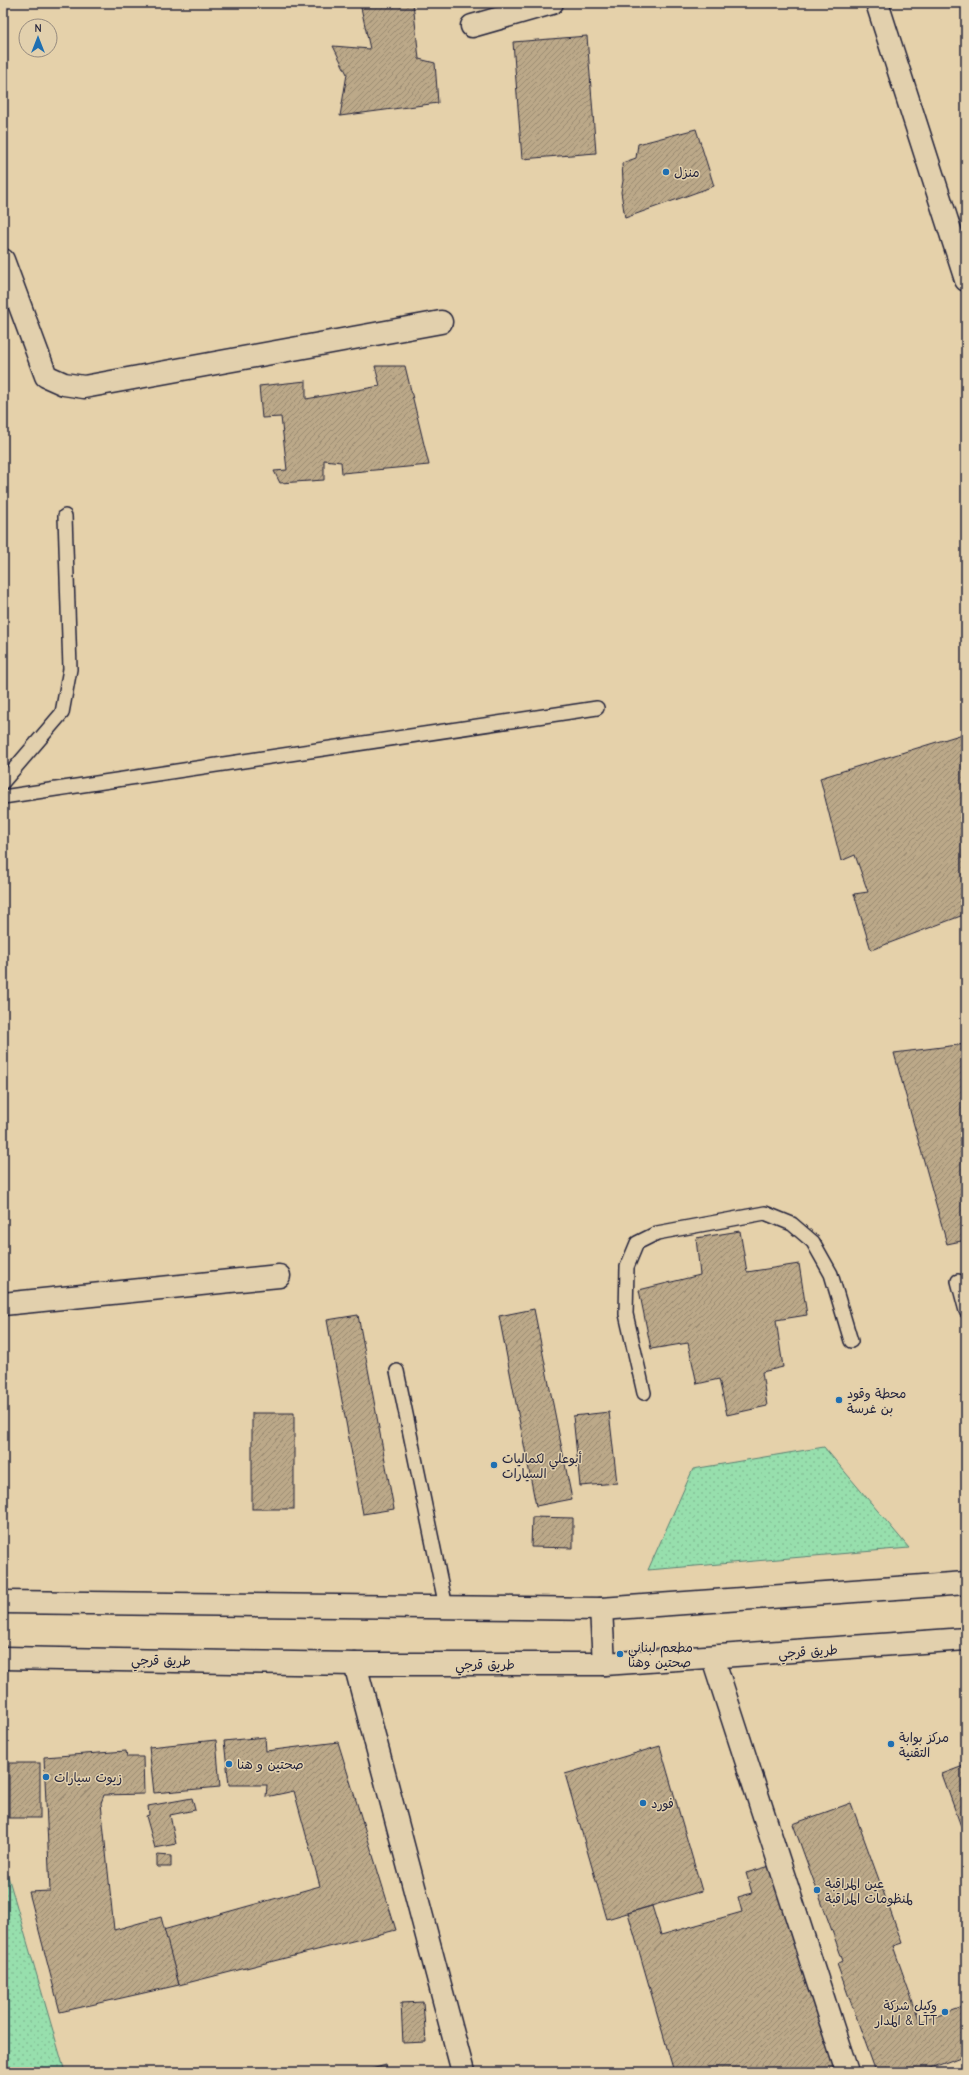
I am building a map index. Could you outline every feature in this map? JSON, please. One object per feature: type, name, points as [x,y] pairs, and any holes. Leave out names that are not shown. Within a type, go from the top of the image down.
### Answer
[{"type":"main road","points":[[472,26],[552,3]]},
{"type":"main road","points":[[877,3],[966,280]]},
{"type":"main road","points":[[3,260],[46,376],[64,384],[84,387],[441,322]]},
{"type":"main road","points":[[3,1304],[279,1276]]},
{"type":"main road","points":[[3,1602],[601,1608],[966,1584]]},
{"type":"main road","points":[[601,1608],[604,1664]]},
{"type":"main road","name":"طريق قرجي","points":[[3,1658],[355,1664],[604,1664],[713,1658],[966,1639]]},
{"type":"main road","points":[[713,1658],[847,2072]]},
{"type":"main road","points":[[355,1664],[463,2072]]},
{"type":"lane","points":[[3,782],[62,713],[70,668],[65,516]]},
{"type":"lane","points":[[3,797],[598,708]]},
{"type":"lane","points":[[644,1393],[626,1314],[627,1267],[638,1243],[657,1233],[765,1213],[792,1224],[813,1242],[831,1274],[851,1342]]},
{"type":"lane","points":[[958,1281],[966,1311]]},
{"type":"lane","points":[[397,1371],[446,1607]]},
{"type":"green space","points":[[824,1447],[909,1548],[648,1570],[693,1469]]},
{"type":"green space","points":[[3,1859],[65,2072],[3,2072]]},
{"type":"building","points":[[360,3],[413,3],[419,59],[435,63],[438,103],[340,116],[347,74],[333,46],[370,49]]},
{"type":"building","points":[[587,36],[596,153],[522,159],[513,42]]},
{"type":"building","name":"منزل","points":[[696,129],[714,186],[625,218],[621,192],[623,181],[622,163],[636,158],[638,144]]},
{"type":"building","points":[[375,366],[405,366],[429,465],[342,473],[341,462],[324,460],[324,480],[280,483],[274,471],[287,470],[281,417],[262,418],[259,386],[306,381],[306,399],[380,386]]},
{"type":"building","points":[[966,733],[966,914],[871,950],[854,894],[868,892],[855,855],[841,861],[820,778]]},
{"type":"building","points":[[966,1044],[966,1240],[947,1244],[894,1053]]},
{"type":"building","points":[[740,1231],[747,1272],[799,1264],[807,1315],[776,1320],[783,1367],[762,1372],[767,1406],[727,1415],[719,1379],[697,1384],[688,1343],[651,1349],[639,1290],[700,1275],[696,1238]]},
{"type":"building","points":[[534,1309],[572,1499],[536,1506],[499,1316]]},
{"type":"building","points":[[358,1315],[394,1509],[363,1514],[327,1320]]},
{"type":"building","points":[[609,1412],[617,1483],[580,1486],[573,1416]]},
{"type":"building","points":[[252,1413],[294,1413],[294,1509],[252,1509]]},
{"type":"building","points":[[532,1517],[573,1518],[573,1548],[531,1547]]},
{"type":"building","points":[[265,1737],[266,1751],[338,1742],[396,1930],[179,1985],[163,1930],[320,1886],[294,1791],[266,1797],[267,1785],[229,1785],[224,1741]]},
{"type":"building","points":[[216,1740],[220,1787],[154,1793],[149,1747]]},
{"type":"building","points":[[660,1746],[702,1891],[607,1919],[565,1774]]},
{"type":"building","points":[[126,1751],[127,1757],[143,1757],[144,1794],[104,1795],[101,1803],[114,1930],[161,1917],[179,1985],[60,2012],[29,1892],[50,1891],[44,1757]]},
{"type":"building","points":[[9,1763],[40,1763],[40,1818],[9,1818]]},
{"type":"building","points":[[966,1765],[966,1840],[942,1774]]},
{"type":"building","points":[[192,1798],[195,1810],[170,1815],[176,1844],[155,1848],[146,1816],[149,1815],[148,1806]]},
{"type":"building","points":[[851,1803],[902,1943],[893,1946],[920,2022],[966,2006],[966,2055],[920,2072],[876,2072],[837,1964],[843,1961],[793,1824]]},
{"type":"building","points":[[157,1855],[171,1856],[171,1867],[157,1867]]},
{"type":"building","points":[[777,1864],[837,2072],[674,2072],[628,1913],[652,1906],[661,1935],[742,1912],[738,1897],[752,1893],[746,1873]]},
{"type":"building","points":[[423,2002],[426,2042],[403,2043],[401,2003]]},
{"type":"building","points":[[386,2065],[387,2072],[361,2072]]},
{"type":"place","name":"منزل","points":[[666,172]]},
{"type":"place","name":"محطة وقود بن غرسة","points":[[839,1400]]},
{"type":"place","name":"أبوعلي لكماليات السيارات","points":[[494,1465]]},
{"type":"place","name":"مطعم لبناني صحتين وهنا","points":[[620,1654]]},
{"type":"place","name":"مركز بوابة التقنية","points":[[891,1744]]},
{"type":"place","name":"صحتين و هنا","points":[[229,1764]]},
{"type":"place","name":"زيوت سيارات","points":[[46,1777]]},
{"type":"place","name":"فورد","points":[[643,1803]]},
{"type":"place","name":"عين المراقبة لمنظومات المراقبة","points":[[817,1890]]},
{"type":"place","name":"وكيل شركة المدار & LTT","points":[[945,2012]]}]
